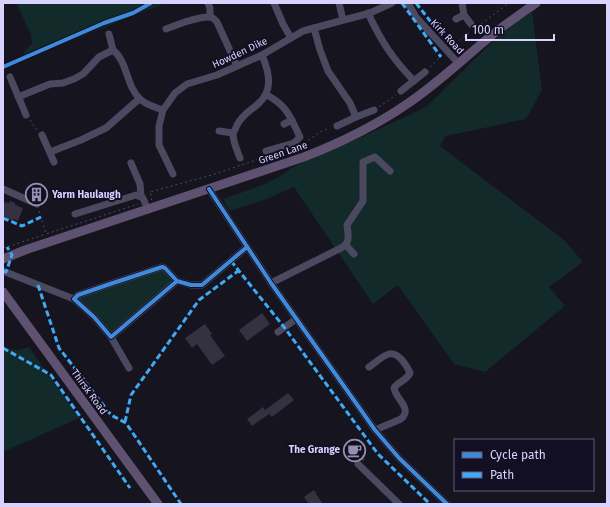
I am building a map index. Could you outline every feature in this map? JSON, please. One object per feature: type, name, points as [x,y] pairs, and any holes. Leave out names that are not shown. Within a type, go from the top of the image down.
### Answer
[{"type":"main road","name":"Green Lane","points":[[3,259],[144,202],[209,189],[304,157],[356,134],[407,104],[459,64],[492,35],[536,3]]},
{"type":"main road","name":"Thirsk Road","points":[[3,292],[158,504]]},
{"type":"street","points":[[208,3],[210,8],[210,17]]},
{"type":"street","points":[[274,3],[291,38]]},
{"type":"street","points":[[339,3],[343,20]]},
{"type":"street","name":"Howden Dike","points":[[169,172],[159,145],[159,126],[163,110],[175,93],[187,84],[217,75],[262,55],[303,31],[368,13],[392,3]]},
{"type":"street","name":"Kirk Road","points":[[408,3],[416,17],[459,64]]},
{"type":"street","points":[[462,3],[464,15],[471,24]]},
{"type":"street","points":[[368,13],[382,42],[399,65],[414,81]]},
{"type":"street","points":[[456,19],[464,15]]},
{"type":"street","points":[[166,29],[179,24],[210,17],[217,22],[236,66]]},
{"type":"street","points":[[179,24],[182,32]]},
{"type":"street","points":[[314,28],[328,71],[350,103],[356,117]]},
{"type":"street","points":[[108,34],[113,50],[119,55],[132,87],[139,99],[147,104],[163,110]]},
{"type":"street","points":[[18,97],[50,84],[74,80],[83,74],[99,57],[113,50]]},
{"type":"street","points":[[240,158],[233,133],[245,114],[267,95],[268,74],[262,55]]},
{"type":"street","points":[[401,91],[425,72]]},
{"type":"street","points":[[10,77],[26,115]]},
{"type":"street","points":[[267,95],[277,100],[287,110],[300,137],[294,143],[268,153]]},
{"type":"street","points":[[50,152],[106,128],[139,99]]},
{"type":"street","points":[[336,126],[374,110]]},
{"type":"street","points":[[284,124],[292,120]]},
{"type":"street","points":[[219,130],[233,133]]},
{"type":"street","points":[[42,135],[54,162]]},
{"type":"street","points":[[271,283],[346,245],[349,236],[347,225],[363,201],[363,162],[376,157],[390,171]]},
{"type":"street","points":[[131,163],[140,184],[144,202]]},
{"type":"street","points":[[3,189],[37,204]]},
{"type":"street","points":[[209,189],[271,283],[375,430],[399,458],[447,504]]},
{"type":"street","points":[[28,200],[31,192]]},
{"type":"street","points":[[75,214],[134,195],[144,202]]},
{"type":"street","points":[[346,245],[354,254]]},
{"type":"street","points":[[74,299],[78,295],[159,267],[165,268],[177,281],[191,285],[202,285],[247,247]]},
{"type":"street","points":[[5,272],[74,299],[94,317],[111,337],[129,368]]},
{"type":"street","points":[[111,337],[177,281]]},
{"type":"street","points":[[278,332],[296,318]]},
{"type":"street","points":[[369,367],[389,354],[394,354],[405,364],[410,373],[409,376],[394,388],[404,406],[406,413],[396,421],[375,430]]},
{"type":"street","points":[[358,464],[399,504]]},
{"type":"path","points":[[425,72],[446,51],[509,3]]},
{"type":"path","points":[[97,26],[111,20]]},
{"type":"path","points":[[3,67],[13,63]]},
{"type":"path","points":[[374,110],[401,91]]},
{"type":"path","points":[[26,115],[35,126],[39,134],[42,135]]},
{"type":"path","points":[[304,143],[322,131],[336,126]]},
{"type":"path","points":[[3,247],[7,247],[144,202],[152,199],[150,192],[215,174],[268,153]]},
{"type":"path","points":[[37,204],[46,234]]},
{"type":"green space","points":[[16,3],[165,3],[26,59],[24,52],[32,44],[31,34]]},
{"type":"green space","points":[[532,12],[542,90],[526,119],[446,136],[440,146],[563,239],[583,262],[549,287],[565,306],[485,372],[454,364],[398,285],[373,304],[294,187],[264,200],[230,211],[223,199],[269,182],[291,168],[426,107],[490,44],[519,20]]},
{"type":"green space","points":[[162,269],[172,280],[171,282],[111,332],[80,300],[80,297]]},
{"type":"green space","points":[[29,347],[79,418],[3,452],[3,348],[18,350]]},
{"type":"building","points":[[10,201],[23,208],[18,221],[13,219],[12,221],[3,215],[3,207],[5,202],[9,203]]},
{"type":"building","points":[[262,313],[270,324],[247,341],[239,330]]},
{"type":"building","points":[[205,324],[212,334],[210,335],[225,356],[212,365],[197,344],[192,348],[185,338]]},
{"type":"building","points":[[288,393],[294,400],[272,417],[269,414],[252,426],[247,419],[263,407],[265,410]]},
{"type":"building","points":[[352,439],[364,450],[360,454],[365,459],[363,461],[358,459],[348,450],[352,447],[348,443]]},
{"type":"building","points":[[314,490],[323,504],[309,504],[304,497]]},
{"type":"marked path","points":[[402,3],[441,57]]},
{"type":"marked path","points":[[416,3],[438,31],[454,45]]},
{"type":"marked path","points":[[3,218],[22,226],[41,217]]},
{"type":"marked path","points":[[3,271],[6,272],[12,255],[7,247]]},
{"type":"marked path","points":[[231,261],[284,327],[378,454],[430,504]]},
{"type":"marked path","points":[[125,422],[131,395],[199,300],[238,271]]},
{"type":"marked path","points":[[38,285],[59,348],[111,415],[126,423],[181,504]]},
{"type":"marked path","points":[[3,348],[51,375],[130,488]]},
{"type":"cycle path","points":[[3,67],[104,23],[133,13],[151,3]]},
{"type":"cycle path","points":[[209,189],[271,283],[375,430],[399,458],[447,504]]},
{"type":"cycle path","points":[[177,281],[111,337],[94,317],[74,299],[78,295],[162,267],[165,268],[177,281],[191,285],[202,285],[247,247]]},
{"type":"place","name":"Yarm Haulaugh","points":[[37,195]]},
{"type":"place","name":"The Grange","points":[[355,450]]}]
